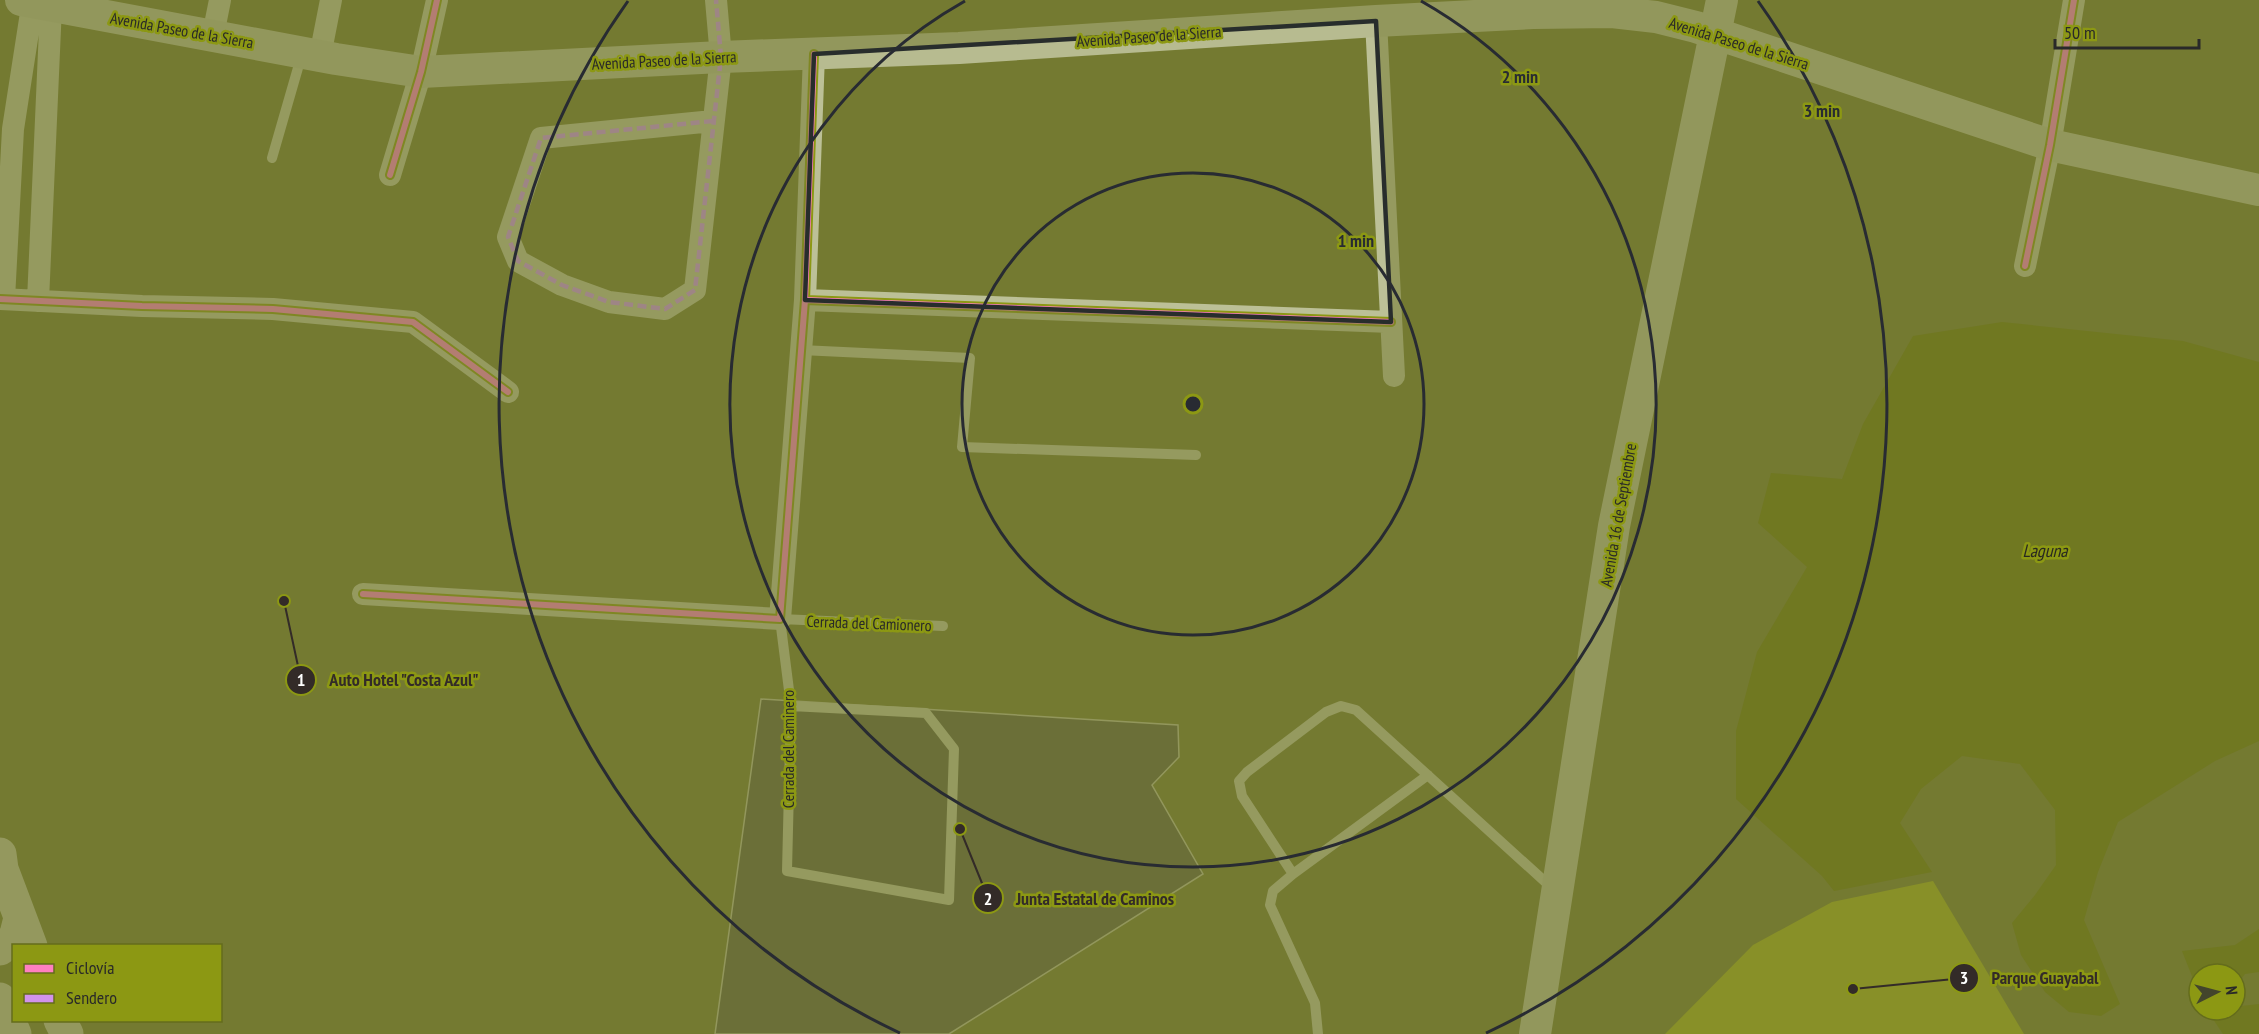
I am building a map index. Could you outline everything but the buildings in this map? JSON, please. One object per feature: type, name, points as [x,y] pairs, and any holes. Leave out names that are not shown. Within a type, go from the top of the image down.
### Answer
[{"type":"main road","name":"Avenida 16 de Septiembre","points":[[1535,1034],[1614,526],[1722,0]]},
{"type":"main road","name":"Avenida Paseo de la Sierra","points":[[35,2],[420,72],[959,48],[1376,21],[1612,12],[1656,17],[1715,34],[2050,145],[2259,190]]},
{"type":"main road","points":[[0,854],[2,869],[26,932],[0,949]]},
{"type":"main road","points":[[0,999],[17,1034]]},
{"type":"street","points":[[213,35],[220,0]]},
{"type":"street","points":[[311,54],[331,0]]},
{"type":"street","points":[[390,175],[420,72],[437,0]]},
{"type":"street","points":[[713,121],[541,138],[508,237],[518,261],[562,285],[609,302],[665,309],[695,290],[721,57],[716,0]]},
{"type":"street","points":[[2025,266],[2050,145],[2074,0]]},
{"type":"street","points":[[35,2],[12,129],[2,299],[142,306],[273,309],[413,322],[508,392]]},
{"type":"street","points":[[35,2],[38,301]]},
{"type":"street","points":[[1376,21],[1394,376]]},
{"type":"street","name":"Cerrada del Caminero","points":[[780,619],[805,300],[814,54]]},
{"type":"street","points":[[805,300],[1391,322]]},
{"type":"street","name":"Cerrada del Camionero","points":[[363,594],[780,619]]},
{"type":"lane","points":[[273,158],[311,54]]},
{"type":"lane","points":[[801,350],[970,358],[962,447],[1196,454]]},
{"type":"lane","name":"Cerrada del Camionero","points":[[780,619],[943,626]]},
{"type":"lane","name":"Cerrada del Caminero","points":[[780,619],[791,706],[787,871],[949,900],[954,749],[926,713],[791,706]]},
{"type":"lane","points":[[1293,874],[1242,796],[1239,781],[1247,772],[1326,712],[1341,706],[1356,710],[1557,892]]},
{"type":"lane","points":[[1318,1034],[1315,1003],[1270,905],[1273,891],[1428,776]]},
{"type":"highlighted area","points":[[1376,21],[1391,322],[805,300],[814,54]]},
{"type":"shaded area","points":[[1933,881],[2024,1034],[1665,1034],[1753,945],[1832,902]]},
{"type":"water","name":"Laguna","points":[[2002,322],[2183,341],[2259,362],[2259,741],[2215,761],[2118,822],[2098,872],[2084,920],[2120,1004],[2101,1016],[2069,1012],[2045,992],[2021,955],[2012,923],[2056,865],[2055,810],[2020,764],[1962,756],[1921,789],[1900,823],[1932,872],[1834,891],[1822,876],[1736,799],[1736,731],[1757,652],[1807,567],[1758,523],[1771,473],[1842,479],[1863,424],[1913,336]]},
{"type":"water","points":[[2259,929],[2259,972],[2247,974],[2247,962],[2187,964],[2182,951],[2235,945]]},
{"type":"water","points":[[2259,1004],[2259,1034],[2223,1034],[2215,1022],[2247,1022],[2247,1005]]},
{"type":"marked path","points":[[713,121],[541,138],[508,237],[518,261],[562,285],[609,302],[665,309],[695,290],[721,57],[716,0]]},
{"type":"cycle path","points":[[390,175],[421,72],[437,0]]},
{"type":"cycle path","points":[[2025,266],[2050,145],[2074,0]]},
{"type":"cycle path","points":[[363,594],[780,619],[805,300],[814,54]]},
{"type":"cycle path","points":[[0,299],[273,309],[413,322],[508,392]]},
{"type":"cycle path","points":[[805,300],[1391,322]]},
{"type":"place","name":"Auto Hotel \"Costa Azul\"","points":[[284,601]]},
{"type":"place","name":"Junta Estatal de Caminos","points":[[960,829]]},
{"type":"place","name":"Parque Guayabal","points":[[1853,989]]}]
